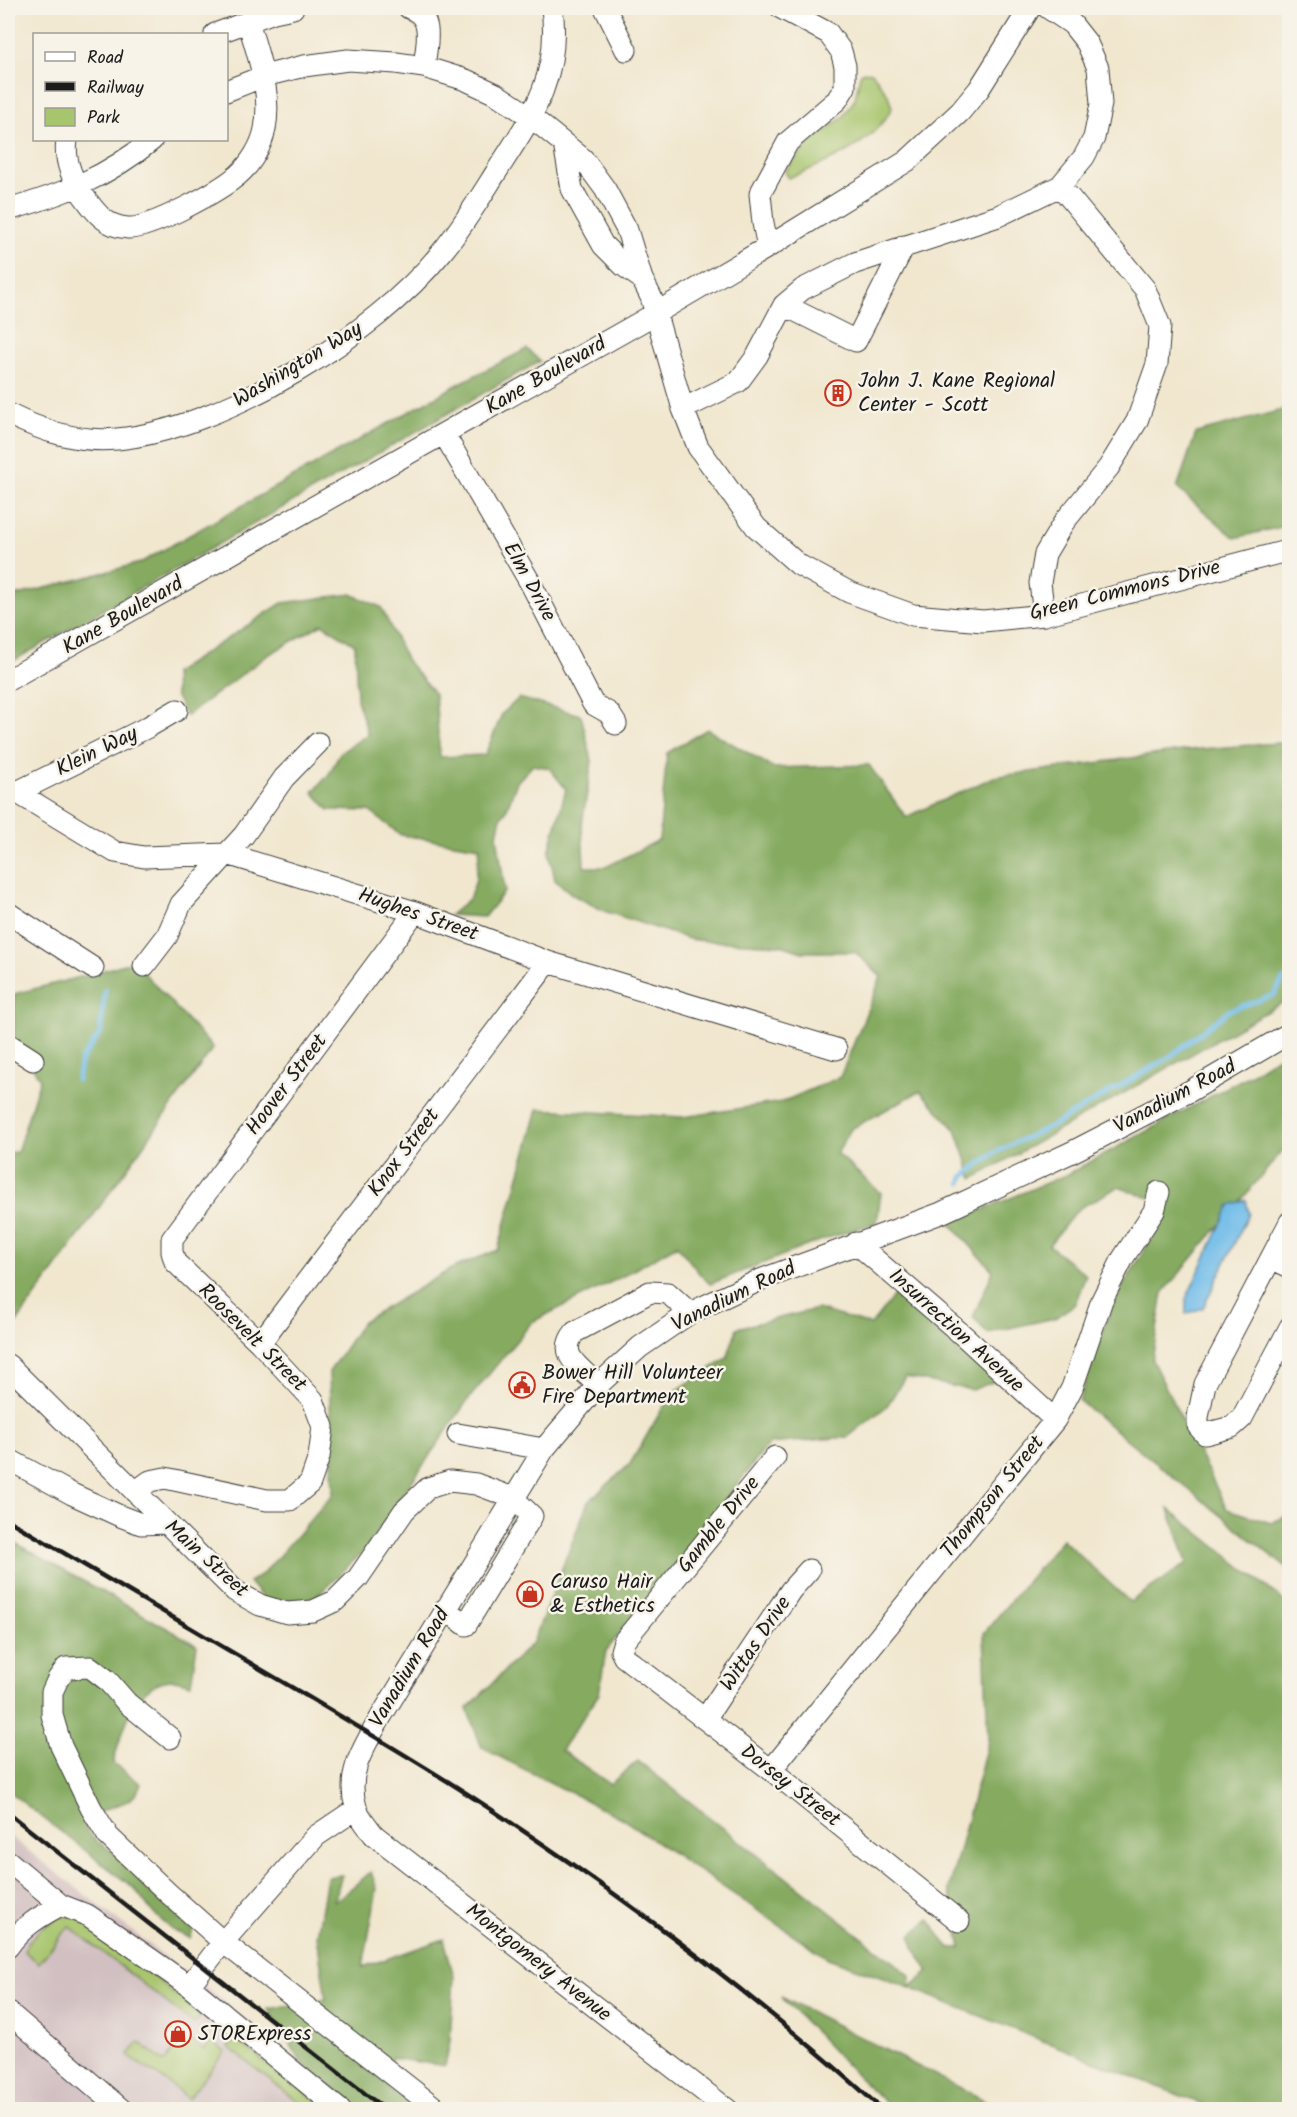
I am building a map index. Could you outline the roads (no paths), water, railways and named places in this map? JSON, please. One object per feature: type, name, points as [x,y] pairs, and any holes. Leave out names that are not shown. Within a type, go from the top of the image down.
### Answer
[{"type":"street","points":[[218,33],[248,21],[293,8]]},
{"type":"street","points":[[409,8],[420,13],[427,24],[424,67]]},
{"type":"street","name":"Washington Way","points":[[8,414],[51,433],[95,439],[116,439],[189,422],[265,389],[315,360],[368,324],[410,287],[441,254],[465,221],[531,117],[546,84],[554,52],[552,8]]},
{"type":"street","points":[[605,8],[626,50]]},
{"type":"street","points":[[768,247],[760,194],[788,142],[837,100],[844,87],[845,66],[841,51],[828,33],[781,8]]},
{"type":"street","name":"Kane Boulevard","points":[[8,680],[655,314],[907,161],[938,135],[960,112],[979,88],[1030,8]]},
{"type":"street","points":[[683,409],[738,382],[757,356],[784,305],[803,289],[855,262],[998,216],[1060,186],[1084,157],[1094,138],[1101,104],[1098,68],[1088,44],[1072,24],[1048,8]]},
{"type":"street","points":[[67,141],[65,151],[67,161],[77,187],[98,216],[112,225],[129,229],[146,227],[217,190],[239,175],[255,154],[265,129],[267,103],[264,76],[248,21]]},
{"type":"street","name":"Green Commons Drive","points":[[228,90],[264,76],[304,66],[348,60],[424,67],[466,80],[496,94],[531,117],[583,159],[606,189],[627,230],[642,279],[651,297],[683,409],[698,447],[756,527],[799,566],[849,592],[913,615],[983,621],[1044,615],[1290,550]]},
{"type":"street","points":[[8,210],[77,187],[115,168],[151,141]]},
{"type":"street","points":[[564,144],[572,189],[601,241],[624,266],[642,279]]},
{"type":"street","points":[[1044,615],[1040,583],[1045,554],[1064,522],[1109,467],[1137,422],[1157,364],[1160,326],[1144,289],[1060,186]]},
{"type":"street","points":[[601,241],[627,230]]},
{"type":"street","points":[[784,305],[856,341],[904,246]]},
{"type":"street","name":"Elm Drive","points":[[444,434],[531,584],[593,704],[609,712],[616,724]]},
{"type":"street","name":"Klein Way","points":[[11,790],[148,727],[177,711]]},
{"type":"street","points":[[144,966],[167,936],[181,904],[244,835],[284,778],[318,742]]},
{"type":"street","name":"Hughes Street","points":[[11,790],[115,852],[144,857],[227,854],[415,912],[548,962],[836,1049]]},
{"type":"street","name":"Hoover Street","points":[[175,1262],[172,1239],[415,912]]},
{"type":"street","points":[[8,913],[93,968]]},
{"type":"street","name":"Knox Street","points":[[260,1343],[548,962]]},
{"type":"street","name":"Vanadium Road","points":[[356,1809],[352,1783],[358,1758],[513,1498],[544,1449],[598,1385],[640,1347],[690,1313],[760,1280],[941,1213],[1072,1152],[1190,1091],[1290,1033]]},
{"type":"street","points":[[8,1044],[33,1060]]},
{"type":"street","name":"Thompson Street","points":[[771,1770],[1055,1420],[1072,1388],[1102,1300],[1123,1258],[1154,1211],[1159,1192]]},
{"type":"street","points":[[1290,1222],[1205,1384],[1198,1417],[1198,1426],[1205,1434],[1232,1427],[1242,1418],[1290,1327]]},
{"type":"street","name":"Insurrection Avenue","points":[[856,1243],[965,1337],[1055,1420]]},
{"type":"street","points":[[1271,1258],[1290,1267]]},
{"type":"street","name":"Roosevelt Street","points":[[135,1492],[150,1481],[165,1478],[267,1500],[290,1500],[310,1483],[319,1457],[323,1427],[313,1400],[260,1343],[175,1262]]},
{"type":"street","points":[[598,1385],[569,1356],[567,1348],[569,1340],[575,1332],[650,1292],[668,1293],[690,1313]]},
{"type":"street","name":"Main Street","points":[[8,1365],[235,1591],[260,1605],[287,1613],[314,1611],[335,1601],[358,1578],[404,1511],[428,1488],[450,1480],[476,1484],[513,1498]]},
{"type":"street","points":[[458,1434],[544,1449]]},
{"type":"street","name":"Gamble Drive","points":[[621,1651],[624,1641],[776,1457]]},
{"type":"street","points":[[8,1459],[72,1494],[120,1516],[141,1524],[166,1523]]},
{"type":"street","name":"Wittas Drive","points":[[705,1719],[792,1590],[809,1570]]},
{"type":"street","name":"Dorsey Street","points":[[621,1651],[624,1657],[771,1770],[959,1921]]},
{"type":"street","points":[[170,1738],[90,1667],[66,1668],[57,1679],[52,1692],[51,1715],[61,1746],[91,1808],[108,1836],[223,1941],[438,2109]]},
{"type":"street","points":[[189,1986],[223,1941],[316,1836],[356,1809]]},
{"type":"street","name":"Montgomery Avenue","points":[[356,1809],[374,1835],[728,2109]]},
{"type":"street","points":[[8,1861],[62,1905],[89,1916],[189,1986],[340,2109]]},
{"type":"street","points":[[8,1947],[15,1937],[37,1917],[62,1905]]},
{"type":"street","points":[[8,2012],[123,2109]]},
{"type":"water","points":[[1246,1200],[1249,1213],[1203,1308],[1186,1314],[1186,1299],[1230,1205]]},
{"type":"waterway","points":[[961,1183],[963,1177],[994,1153],[1055,1124],[1168,1058],[1230,1010],[1274,995],[1282,981],[1290,976]]},
{"type":"waterway","points":[[77,1080],[81,1060],[100,1034],[105,990]]},
{"type":"railway","points":[[8,1520],[390,1746],[523,1831],[630,1905],[734,1984],[883,2110]]},
{"type":"railway","points":[[8,1813],[386,2110]]},
{"type":"place","name":"John J. Kane Regional Center - Scott","points":[[838,393]]},
{"type":"place","name":"Bower Hill Volunteer Fire Department","points":[[522,1385]]},
{"type":"place","name":"Caruso Hair & Esthetics","points":[[530,1594]]},
{"type":"place","name":"STORExpress","points":[[178,2034]]}]
